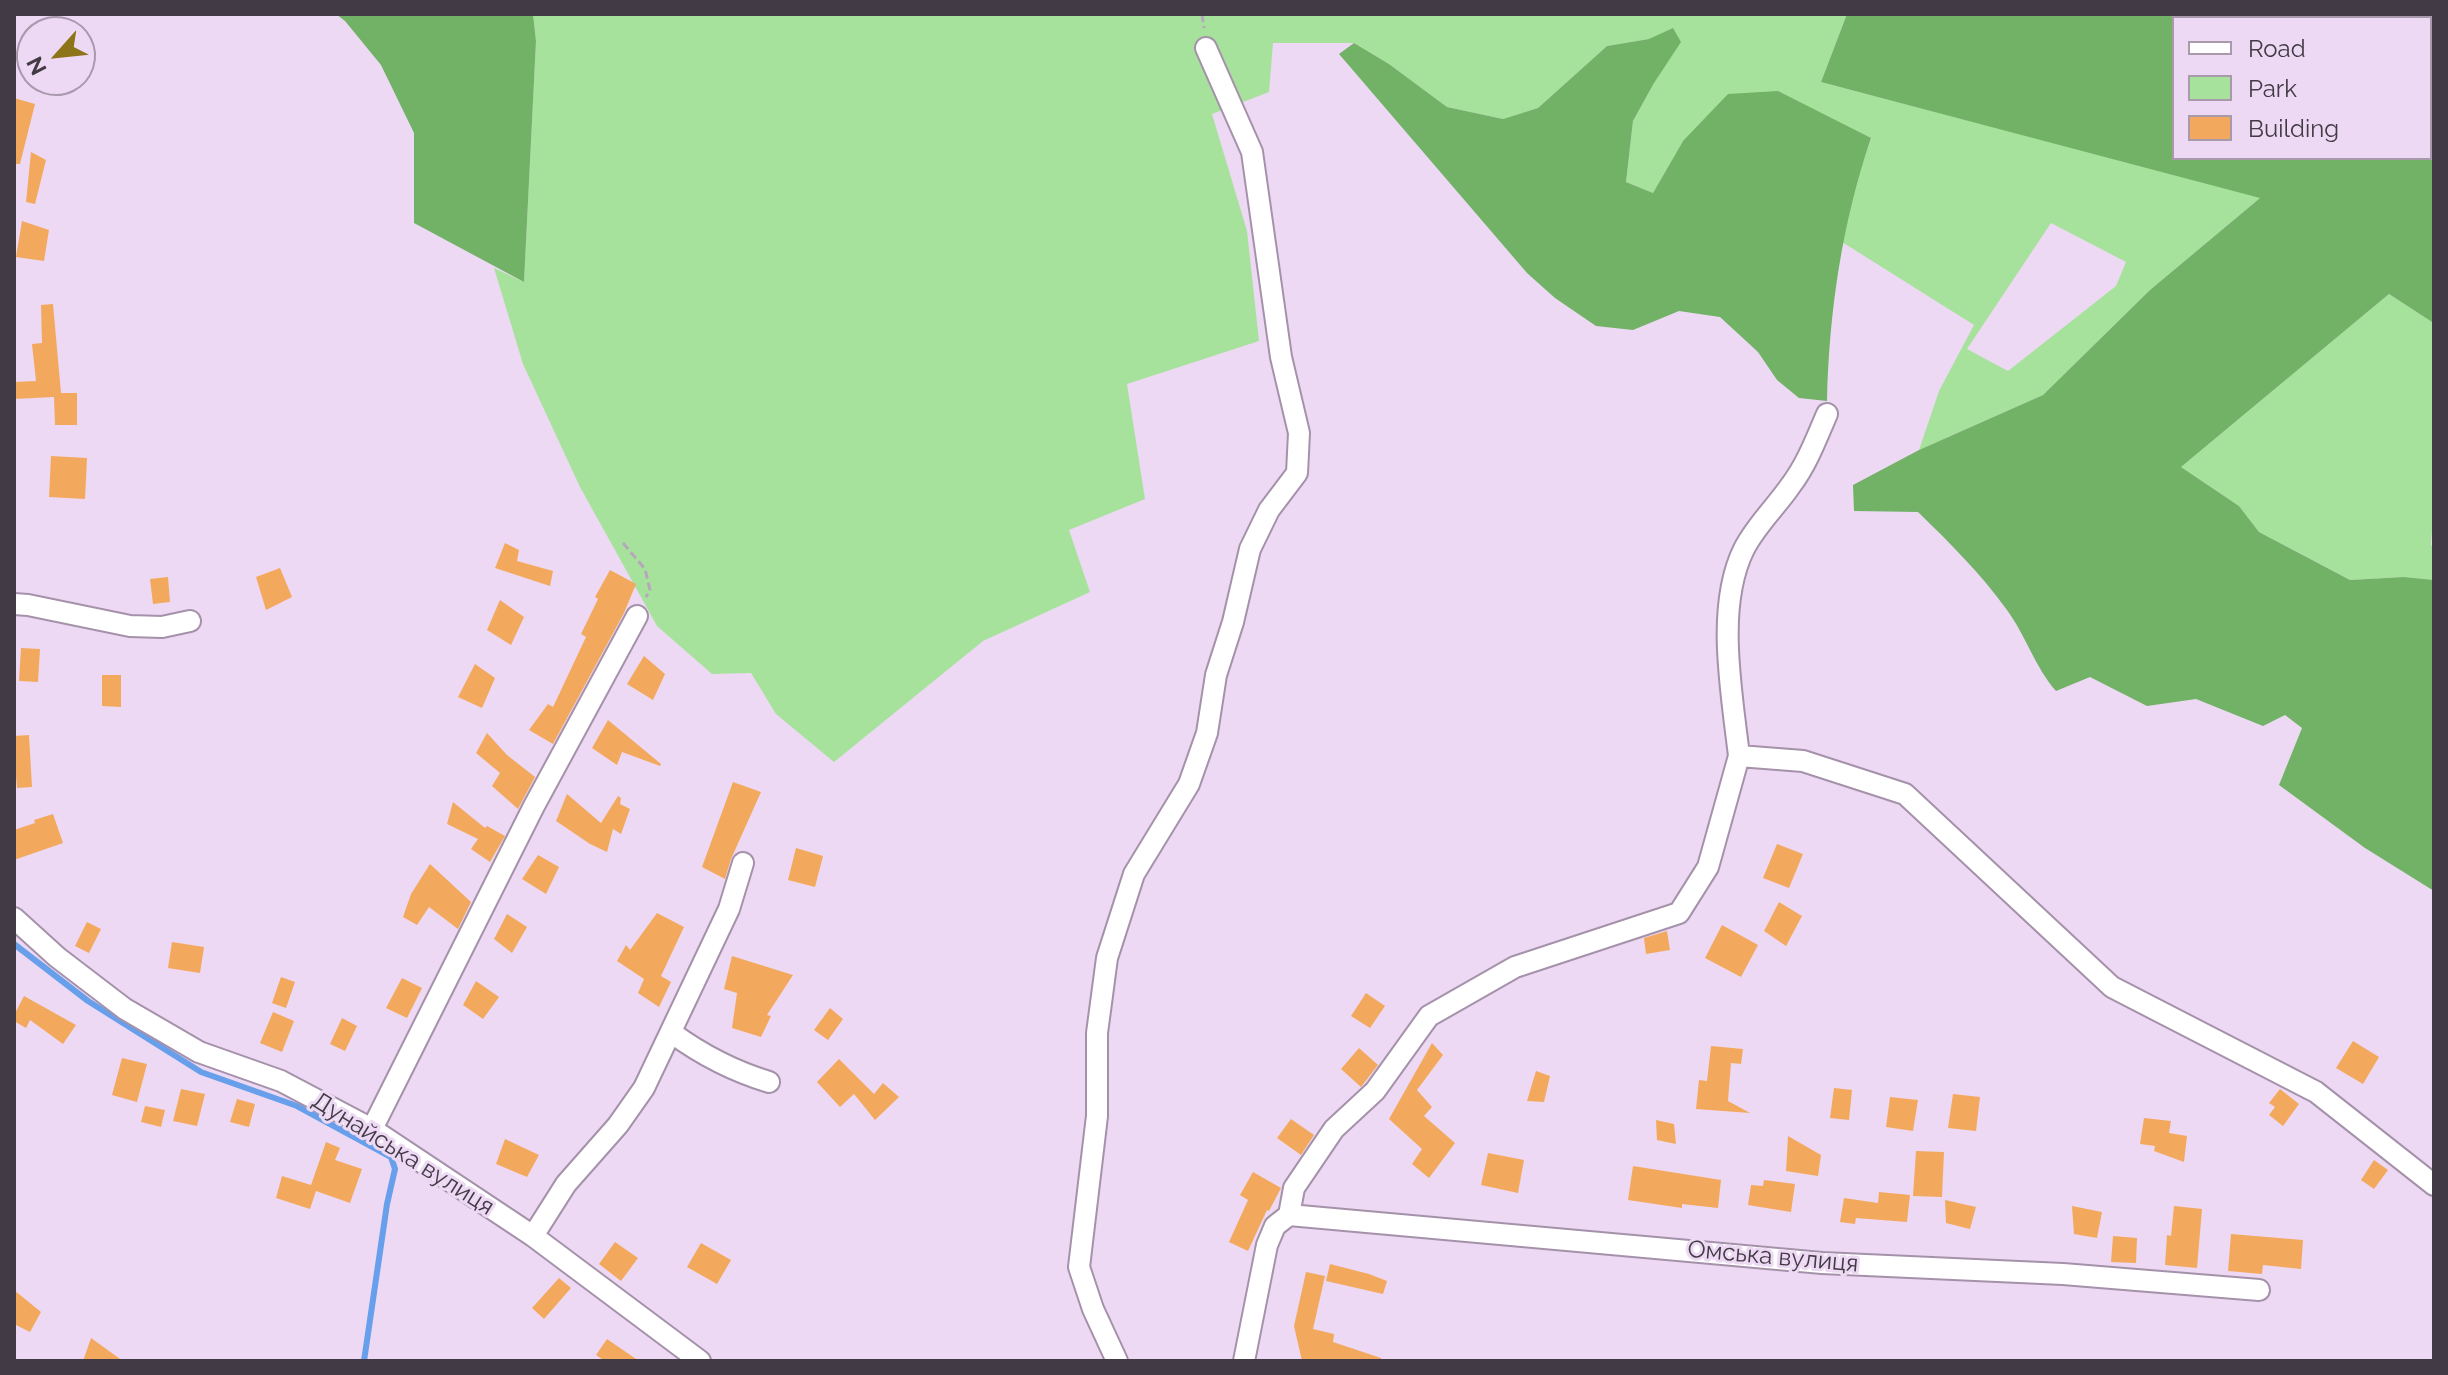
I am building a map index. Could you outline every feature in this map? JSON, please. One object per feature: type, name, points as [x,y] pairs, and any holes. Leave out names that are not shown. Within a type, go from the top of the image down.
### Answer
[{"type":"street","points":[[1117,1361],[1093,1309],[1079,1267],[1097,1116],[1097,1033],[1107,958],[1134,874],[1189,784],[1207,733],[1216,675],[1233,622],[1250,549],[1269,510],[1297,473],[1299,433],[1281,357],[1252,152],[1206,48]]},
{"type":"street","points":[[1244,1361],[1267,1245],[1275,1226],[1289,1215],[1294,1188],[1334,1129],[1375,1091],[1429,1016],[1515,967],[1679,913],[1708,867],[1739,756],[1729,640],[1731,587],[1744,549],[1770,509],[1792,485],[1827,414]]},
{"type":"street","points":[[14,604],[130,626],[162,627],[190,621]]},
{"type":"street","points":[[372,1129],[534,806],[637,616]]},
{"type":"street","points":[[1739,756],[1803,761],[1905,794],[2112,987],[2316,1092],[2434,1185]]},
{"type":"street","points":[[533,1236],[566,1184],[618,1125],[644,1088],[729,909],[743,863]]},
{"type":"street","name":"Дунайська вулиця","points":[[14,918],[57,957],[125,1009],[162,1031],[199,1052],[281,1081],[372,1129],[533,1236],[700,1361]]},
{"type":"street","points":[[672,1033],[718,1062],[769,1082]]},
{"type":"street","name":"Омська вулиця","points":[[1289,1215],[1822,1263],[2063,1274],[2259,1290]]},
{"type":"path","points":[[623,543],[645,569],[650,590],[637,616]]},
{"type":"green space","points":[[336,14],[533,14],[536,41],[524,282],[414,223],[414,133],[381,65]]},
{"type":"green space","points":[[533,14],[1847,14],[1821,82],[2261,197],[2150,290],[2043,395],[1919,450],[1939,391],[1974,325],[1842,242],[1855,184],[1871,139],[1683,141],[1653,193],[1626,182],[1633,121],[1654,83],[1649,39],[1607,46],[1538,108],[1503,119],[1447,107],[1389,64],[1354,43],[1273,43],[1269,92],[1212,114],[1247,231],[1259,341],[1127,384],[1145,499],[1069,530],[1090,592],[983,641],[834,762],[776,714],[751,673],[712,674],[657,626],[580,487],[523,364],[494,268],[524,282],[536,41]],"holes":[[[2051,223],[2126,262],[2116,286],[2008,371],[1967,349]]]},
{"type":"green space","points":[[1847,14],[2434,14],[2434,330],[2432,322],[2389,294],[2181,467],[2239,506],[2259,532],[2350,580],[2404,577],[2434,580],[2434,891],[2365,848],[2279,785],[2302,728],[2285,715],[2263,726],[2196,699],[2147,706],[2090,677],[2056,691],[1997,597],[1965,559],[1918,512],[1854,511],[1853,485],[1919,450],[2043,395],[2150,290],[2260,198],[1821,82]]},
{"type":"green space","points":[[1673,28],[1681,42],[1633,121],[1626,182],[1653,193],[1683,141],[1728,94],[1778,91],[1871,138],[1852,202],[1839,268],[1827,401],[1799,398],[1777,380],[1758,352],[1720,317],[1679,311],[1633,330],[1596,326],[1555,298],[1527,273],[1339,54],[1354,43],[1389,64],[1447,107],[1503,119],[1538,108],[1607,46],[1649,39]]},
{"type":"green space","points":[[2389,294],[2432,322],[2434,330],[2431,545],[2434,547],[2434,580],[2404,577],[2350,580],[2259,532],[2239,506],[2181,467]]},
{"type":"building","points":[[14,98],[35,104],[20,164],[14,164]]},
{"type":"building","points":[[31,152],[46,160],[35,204],[26,202]]},
{"type":"building","points":[[22,221],[49,230],[44,261],[16,257]]},
{"type":"building","points":[[53,304],[61,393],[77,393],[77,425],[55,425],[54,397],[14,399],[14,382],[36,381],[32,344],[42,343],[41,305]]},
{"type":"building","points":[[51,456],[87,458],[85,499],[49,497]]},
{"type":"building","points":[[505,543],[519,550],[517,561],[553,571],[550,586],[495,568]]},
{"type":"building","points":[[280,568],[292,597],[266,610],[256,577]]},
{"type":"building","points":[[610,570],[636,584],[624,613],[553,744],[529,730],[548,704],[553,707],[586,637],[581,634],[598,599],[595,597]]},
{"type":"building","points":[[168,577],[170,602],[153,604],[150,579]]},
{"type":"building","points":[[500,600],[524,617],[511,645],[487,630]]},
{"type":"building","points":[[21,648],[40,649],[38,682],[19,681]]},
{"type":"building","points":[[644,656],[665,674],[653,700],[627,684]]},
{"type":"building","points":[[475,664],[495,678],[482,708],[458,697]]},
{"type":"building","points":[[102,675],[121,675],[121,707],[102,706]]},
{"type":"building","points":[[608,720],[660,766],[622,752],[617,765],[592,748]]},
{"type":"building","points":[[487,733],[507,755],[535,777],[518,809],[492,786],[500,773],[476,753]]},
{"type":"building","points":[[29,735],[32,787],[17,788],[14,736]]},
{"type":"building","points":[[733,782],[761,792],[725,879],[702,867]]},
{"type":"building","points":[[567,794],[601,823],[618,796],[621,798],[620,804],[630,809],[621,834],[613,829],[607,852],[556,821]]},
{"type":"building","points":[[453,802],[485,828],[487,826],[505,836],[490,862],[471,849],[478,839],[447,824]]},
{"type":"building","points":[[53,814],[63,843],[14,860],[14,830]]},
{"type":"building","points":[[1777,844],[1803,854],[1789,888],[1763,878]]},
{"type":"building","points":[[796,848],[823,856],[815,887],[788,880]]},
{"type":"building","points":[[538,855],[559,867],[546,894],[522,879]]},
{"type":"building","points":[[430,864],[471,902],[458,929],[429,907],[417,925],[403,917],[411,894]]},
{"type":"building","points":[[1779,902],[1802,916],[1786,946],[1764,931]]},
{"type":"building","points":[[657,913],[684,927],[661,976],[671,982],[659,1007],[638,993],[644,979],[617,961],[626,945],[630,950]]},
{"type":"building","points":[[507,914],[527,927],[512,953],[494,939]]},
{"type":"building","points":[[87,922],[101,929],[89,953],[75,946]]},
{"type":"building","points":[[1722,925],[1758,945],[1741,977],[1705,958]]},
{"type":"building","points":[[1667,931],[1670,950],[1646,954],[1644,938]]},
{"type":"building","points":[[172,942],[204,947],[200,973],[168,968]]},
{"type":"building","points":[[732,956],[793,975],[767,1015],[771,1016],[761,1037],[732,1028],[737,993],[724,989]]},
{"type":"building","points":[[281,977],[295,982],[286,1008],[272,1003]]},
{"type":"building","points":[[402,978],[422,988],[407,1018],[386,1008]]},
{"type":"building","points":[[476,981],[499,997],[483,1019],[463,1005]]},
{"type":"building","points":[[1366,993],[1385,1006],[1370,1028],[1351,1016]]},
{"type":"building","points":[[24,996],[76,1025],[63,1044],[30,1020],[26,1028],[14,1021]]},
{"type":"building","points":[[830,1008],[843,1019],[828,1040],[814,1030]]},
{"type":"building","points":[[273,1012],[294,1021],[282,1052],[260,1043]]},
{"type":"building","points":[[342,1018],[357,1026],[345,1051],[330,1044]]},
{"type":"building","points":[[2353,1041],[2379,1057],[2363,1084],[2336,1068]]},
{"type":"building","points":[[1432,1043],[1443,1055],[1417,1090],[1432,1107],[1424,1116],[1455,1143],[1429,1178],[1412,1164],[1422,1149],[1389,1119]]},
{"type":"building","points":[[1711,1046],[1743,1049],[1741,1064],[1731,1063],[1728,1101],[1750,1113],[1696,1109],[1699,1080],[1707,1081]]},
{"type":"building","points":[[1359,1048],[1378,1065],[1361,1087],[1341,1069]]},
{"type":"building","points":[[122,1058],[147,1064],[137,1102],[112,1095]]},
{"type":"building","points":[[839,1059],[874,1094],[883,1083],[899,1097],[875,1120],[854,1094],[840,1107],[817,1082]]},
{"type":"building","points":[[1536,1071],[1550,1076],[1544,1102],[1527,1101]]},
{"type":"building","points":[[1834,1088],[1852,1090],[1849,1120],[1830,1118]]},
{"type":"building","points":[[181,1089],[205,1094],[197,1126],[173,1121]]},
{"type":"building","points":[[2280,1089],[2299,1104],[2283,1126],[2269,1115],[2275,1107],[2269,1103]]},
{"type":"building","points":[[1953,1094],[1980,1097],[1976,1131],[1948,1128]]},
{"type":"building","points":[[1890,1097],[1918,1100],[1913,1131],[1886,1127]]},
{"type":"building","points":[[237,1099],[255,1104],[249,1127],[230,1122]]},
{"type":"building","points":[[145,1106],[165,1110],[161,1127],[141,1122]]},
{"type":"building","points":[[2144,1118],[2171,1121],[2169,1133],[2187,1136],[2184,1162],[2154,1151],[2155,1146],[2140,1144]]},
{"type":"building","points":[[1291,1119],[1314,1135],[1301,1155],[1277,1138]]},
{"type":"building","points":[[1656,1120],[1674,1124],[1676,1144],[1657,1140]]},
{"type":"building","points":[[1788,1136],[1821,1155],[1818,1176],[1786,1171]]},
{"type":"building","points":[[505,1139],[539,1155],[527,1177],[496,1164]]},
{"type":"building","points":[[326,1142],[340,1148],[335,1160],[362,1169],[350,1203],[316,1191],[310,1209],[276,1198],[282,1176],[311,1185]]},
{"type":"building","points":[[1916,1151],[1944,1152],[1942,1197],[1913,1196]]},
{"type":"building","points":[[1488,1153],[1524,1160],[1518,1193],[1481,1185]]},
{"type":"building","points":[[2374,1160],[2388,1170],[2374,1189],[2361,1180]]},
{"type":"building","points":[[1633,1166],[1721,1180],[1718,1208],[1682,1204],[1682,1208],[1628,1200]]},
{"type":"building","points":[[1253,1172],[1281,1188],[1248,1251],[1229,1242],[1248,1200],[1240,1195]]},
{"type":"building","points":[[1764,1180],[1795,1184],[1791,1212],[1748,1205],[1751,1185],[1763,1186]]},
{"type":"building","points":[[1879,1192],[1910,1195],[1907,1222],[1856,1218],[1855,1224],[1840,1222],[1844,1198],[1878,1203]]},
{"type":"building","points":[[1945,1200],[1976,1207],[1970,1229],[1946,1223]]},
{"type":"building","points":[[2072,1206],[2102,1212],[2097,1238],[2074,1234]]},
{"type":"building","points":[[2174,1206],[2202,1209],[2197,1268],[2165,1265],[2167,1235],[2171,1236]]},
{"type":"building","points":[[2231,1234],[2303,1240],[2301,1269],[2263,1265],[2262,1274],[2228,1271]]},
{"type":"building","points":[[2113,1236],[2137,1238],[2136,1263],[2111,1262]]},
{"type":"building","points":[[615,1242],[638,1258],[621,1281],[599,1264]]},
{"type":"building","points":[[701,1243],[731,1260],[717,1284],[687,1267]]},
{"type":"building","points":[[1330,1264],[1387,1281],[1383,1294],[1326,1281]]},
{"type":"building","points":[[1306,1272],[1325,1276],[1313,1329],[1334,1334],[1333,1342],[1381,1358],[1381,1361],[1302,1361],[1294,1326]]},
{"type":"building","points":[[559,1278],[571,1288],[544,1319],[532,1308]]},
{"type":"building","points":[[14,1290],[41,1312],[30,1332],[14,1324]]},
{"type":"building","points":[[91,1338],[123,1361],[83,1361]]},
{"type":"building","points":[[607,1339],[639,1361],[605,1361],[596,1355]]},
{"type":"waterway","points":[[14,944],[88,1001],[201,1072],[297,1106],[391,1157],[395,1169],[364,1361]]}]
